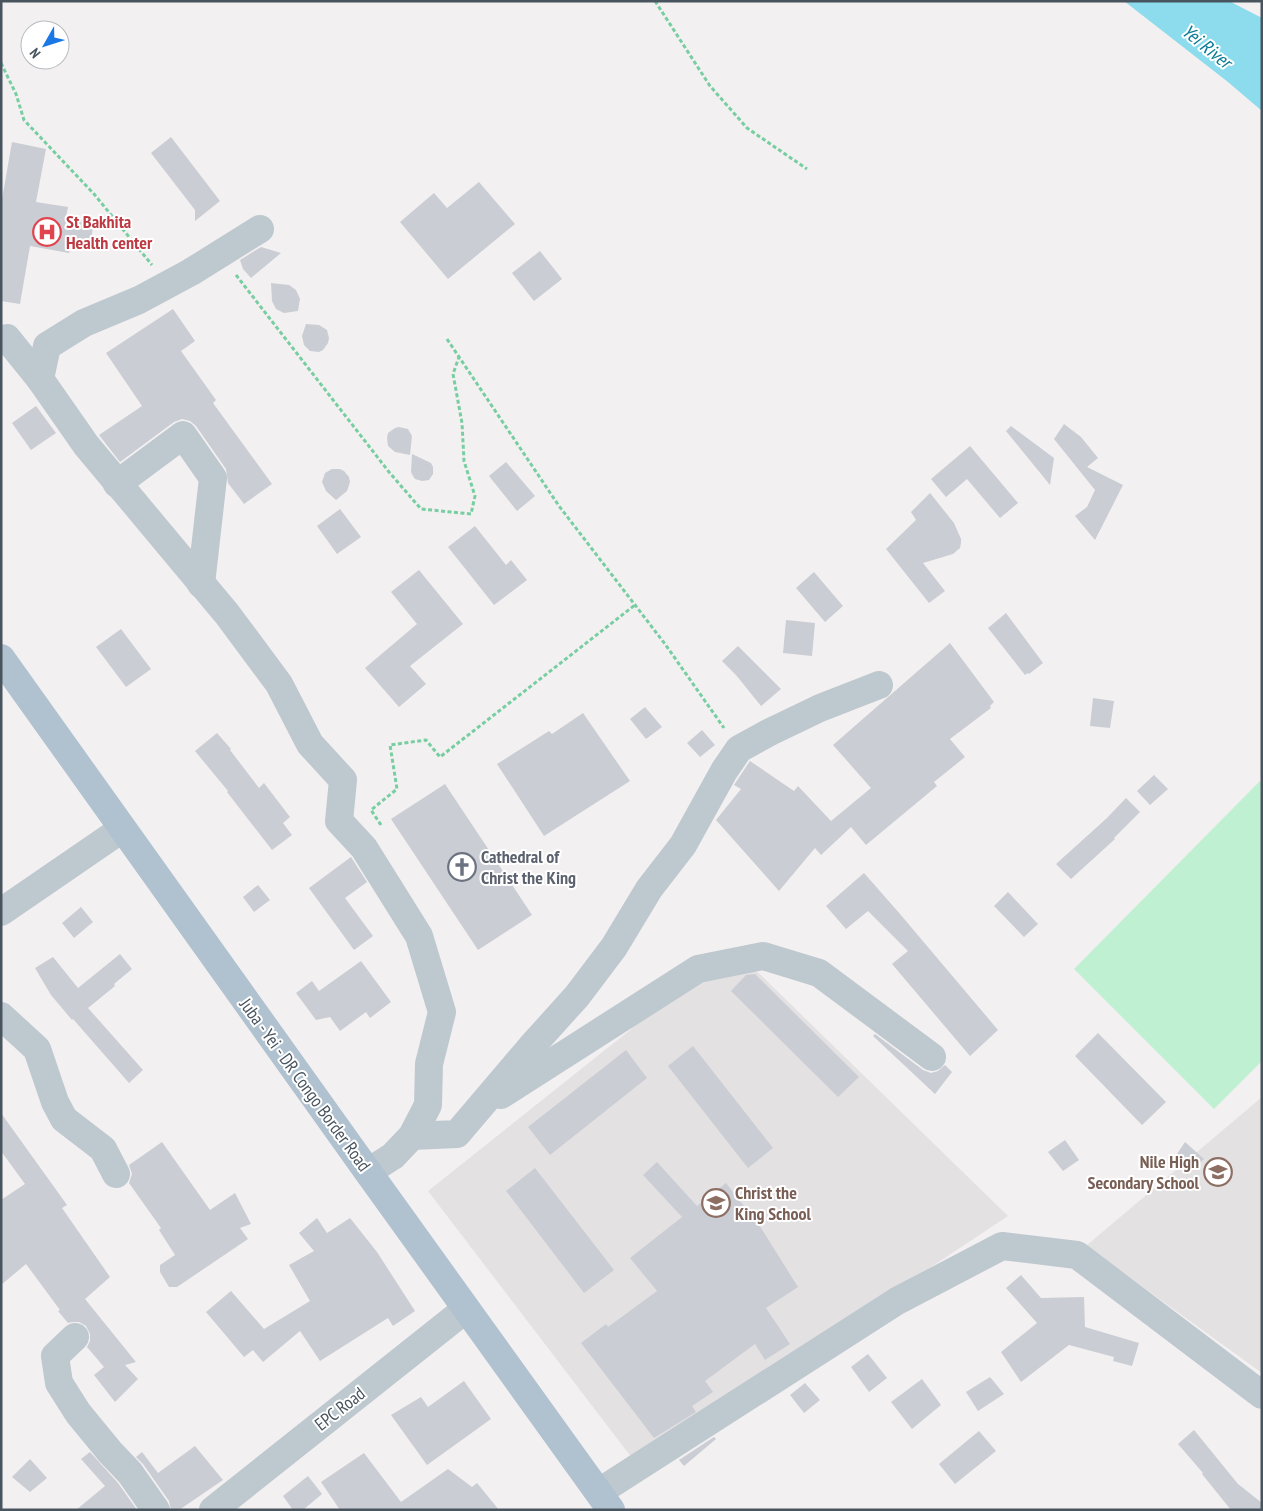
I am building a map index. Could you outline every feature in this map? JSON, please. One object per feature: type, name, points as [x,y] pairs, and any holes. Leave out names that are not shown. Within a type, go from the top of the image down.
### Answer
[{"type":"main road","name":"Juba - Yei - DR Congo Border Road","points":[[1,658],[605,1501]]},
{"type":"street","points":[[40,379],[47,346],[84,323],[139,300],[192,272],[260,229]]},
{"type":"street","points":[[7,338],[40,379],[86,445],[228,614],[279,684],[310,744],[343,780],[339,821],[364,848],[419,936],[442,1012],[429,1064],[428,1105],[412,1136],[393,1156],[368,1172]]},
{"type":"street","points":[[117,484],[183,435],[213,478],[201,584]]},
{"type":"street","points":[[412,1136],[457,1134],[530,1047],[577,996],[614,947],[649,890],[683,845],[724,771],[739,749],[820,708],[879,685]]},
{"type":"street","points":[[1,912],[122,829]]},
{"type":"street","points":[[478,1110],[698,969],[764,956],[819,973],[932,1057]]},
{"type":"street","points":[[1,1016],[37,1049],[55,1102],[64,1118],[103,1149],[116,1174]]},
{"type":"street","points":[[605,1501],[897,1301],[1002,1246],[1077,1255],[1262,1395]]},
{"type":"street","name":"EPC Road","points":[[213,1510],[466,1309]]},
{"type":"street","points":[[75,1337],[55,1356],[59,1383],[78,1413],[130,1473],[156,1510]]},
{"type":"path","points":[[655,1],[710,86],[747,128],[807,169]]},
{"type":"path","points":[[1,63],[16,94],[24,120],[94,194],[168,285]]},
{"type":"path","points":[[220,254],[389,472],[421,508],[471,514],[475,496],[464,461],[462,423],[453,374],[459,357]]},
{"type":"path","points":[[447,339],[559,506],[676,660],[739,749]]},
{"type":"path","points":[[386,833],[371,810],[397,789],[390,745],[426,740],[440,757],[635,605]]},
{"type":"shaded area","name":"Christ the King School","points":[[733,948],[1008,1216],[635,1462],[428,1191]]},
{"type":"shaded area","name":"Nile High Secondary School","points":[[1262,1097],[1262,1373],[1086,1246]]},
{"type":"green space","points":[[1260,781],[1262,783],[1262,1061],[1214,1109],[1074,969]]},
{"type":"water","name":"Yei River","points":[[1124,1],[1229,1],[1262,18],[1262,111],[1228,82]]},
{"type":"building","points":[[171,137],[220,201],[195,221],[195,210],[151,153]]},
{"type":"building","name":"St Bakhita Health center","points":[[12,142],[46,149],[36,202],[68,207],[66,217],[94,222],[89,250],[71,246],[69,253],[30,246],[20,304],[1,301],[1,205]]},
{"type":"building","points":[[479,182],[515,224],[448,279],[400,222],[434,193],[447,208]]},
{"type":"building","points":[[261,247],[281,253],[251,278],[243,269],[240,260]]},
{"type":"building","points":[[540,251],[562,279],[534,301],[512,273]]},
{"type":"building","points":[[271,283],[289,285],[296,290],[300,299],[298,311],[284,313],[276,309],[272,301]]},
{"type":"building","points":[[173,309],[195,341],[181,351],[216,400],[213,403],[272,484],[244,504],[228,483],[226,469],[196,426],[190,421],[182,419],[174,422],[120,462],[99,435],[142,406],[106,353]]},
{"type":"building","points":[[306,324],[319,325],[327,330],[328,343],[323,350],[319,352],[310,351],[304,345],[302,336]]},
{"type":"building","points":[[36,406],[56,433],[31,450],[12,423]]},
{"type":"building","points":[[1064,424],[1081,437],[1098,458],[1087,467],[1123,485],[1095,540],[1075,516],[1087,507],[1095,490],[1054,439]]},
{"type":"building","points":[[1011,426],[1054,458],[1050,485],[1006,431]]},
{"type":"building","points":[[399,427],[408,429],[412,436],[410,455],[395,452],[388,446],[388,433]]},
{"type":"building","points":[[970,446],[1018,503],[1000,518],[967,479],[946,497],[931,479]]},
{"type":"building","points":[[412,454],[431,463],[433,474],[429,480],[422,481],[415,479],[413,476],[411,472]]},
{"type":"building","points":[[506,462],[535,496],[517,511],[489,476]]},
{"type":"building","points":[[332,469],[344,471],[349,477],[350,482],[347,491],[336,500],[326,491],[322,482],[325,473]]},
{"type":"building","points":[[930,493],[954,523],[961,543],[960,548],[953,554],[923,563],[945,591],[929,603],[886,549],[916,520],[911,512]]},
{"type":"building","points":[[340,509],[361,537],[337,554],[317,526]]},
{"type":"building","points":[[475,526],[506,565],[511,560],[527,580],[494,605],[448,547]]},
{"type":"building","points":[[419,570],[463,624],[410,666],[426,684],[399,707],[365,668],[417,624],[391,592]]},
{"type":"building","points":[[814,572],[843,606],[825,622],[796,588]]},
{"type":"building","points":[[1006,613],[1043,663],[1029,674],[1025,675],[988,628]]},
{"type":"building","points":[[786,620],[815,623],[812,656],[783,653]]},
{"type":"building","points":[[121,629],[151,669],[126,687],[96,647]]},
{"type":"building","points":[[950,643],[994,702],[990,706],[991,708],[950,739],[965,757],[934,782],[937,786],[866,845],[851,827],[821,855],[815,848],[779,891],[716,820],[741,789],[734,785],[750,761],[794,791],[798,786],[831,821],[871,788],[833,745]]},
{"type":"building","points":[[738,646],[781,689],[761,706],[722,661]]},
{"type":"building","points":[[1093,698],[1114,701],[1110,728],[1090,726]]},
{"type":"building","points":[[645,707],[662,727],[646,739],[630,719]]},
{"type":"building","points":[[583,713],[630,781],[544,836],[497,764],[549,731],[552,734]]},
{"type":"building","points":[[702,730],[715,745],[700,757],[687,743]]},
{"type":"building","points":[[217,733],[259,788],[264,783],[290,817],[283,823],[292,835],[272,850],[195,751]]},
{"type":"building","points":[[1154,775],[1168,789],[1150,805],[1137,791]]},
{"type":"building","name":"Cathedral of Christ the King","points":[[445,784],[532,915],[478,950],[391,819]]},
{"type":"building","points":[[1126,798],[1140,812],[1115,839],[1071,879],[1056,864],[1107,818]]},
{"type":"building","points":[[351,857],[367,882],[345,898],[373,936],[354,950],[309,888]]},
{"type":"building","points":[[864,873],[998,1030],[970,1056],[892,964],[908,951],[868,911],[846,929],[826,906]]},
{"type":"building","points":[[258,885],[270,900],[254,912],[243,897]]},
{"type":"building","points":[[1008,892],[1038,924],[1024,937],[994,906]]},
{"type":"building","points":[[81,907],[93,922],[74,938],[62,923]]},
{"type":"building","points":[[120,954],[132,969],[88,1008],[143,1070],[129,1083],[51,995],[35,968],[53,957],[78,988]]},
{"type":"building","points":[[361,961],[391,1002],[370,1018],[366,1012],[340,1031],[330,1017],[316,1020],[296,993],[312,981],[319,991]]},
{"type":"building","points":[[755,974],[859,1077],[838,1097],[731,991],[746,975]]},
{"type":"building","points":[[1098,1033],[1166,1102],[1142,1125],[1075,1056]]},
{"type":"building","points":[[875,1034],[923,1070],[931,1073],[938,1071],[945,1065],[952,1072],[935,1094],[873,1036]]},
{"type":"building","points":[[693,1046],[773,1148],[748,1168],[668,1066]]},
{"type":"building","points":[[626,1050],[647,1078],[550,1155],[528,1127]]},
{"type":"building","points":[[1,1113],[67,1205],[62,1208],[110,1277],[85,1299],[136,1362],[125,1365],[138,1379],[115,1402],[94,1375],[104,1367],[87,1347],[90,1341],[90,1334],[86,1326],[79,1322],[68,1323],[26,1264],[1,1285],[1,1200],[25,1184],[1,1151]]},
{"type":"building","points":[[1065,1140],[1079,1160],[1063,1171],[1048,1152]]},
{"type":"building","points":[[162,1142],[210,1210],[235,1193],[251,1224],[240,1228],[248,1239],[177,1287],[169,1287],[160,1272],[160,1265],[175,1255],[159,1230],[161,1228],[129,1183],[132,1174],[129,1165]]},
{"type":"building","points":[[1185,1142],[1204,1159],[1187,1175],[1173,1160]]},
{"type":"building","points":[[657,1162],[697,1206],[726,1183],[761,1228],[798,1287],[766,1308],[790,1344],[765,1360],[755,1344],[705,1381],[713,1392],[692,1406],[696,1412],[654,1438],[581,1343],[606,1324],[608,1327],[657,1291],[630,1258],[682,1217],[643,1175]]},
{"type":"building","points":[[535,1168],[614,1270],[584,1293],[506,1191]]},
{"type":"building","points":[[317,1218],[327,1233],[350,1218],[377,1252],[415,1311],[393,1326],[388,1318],[320,1361],[300,1331],[263,1362],[253,1350],[244,1357],[206,1312],[231,1291],[264,1329],[310,1301],[289,1265],[314,1251],[299,1233]]},
{"type":"building","points":[[1021,1275],[1041,1298],[1084,1297],[1085,1327],[1139,1343],[1132,1366],[1113,1361],[1114,1357],[1069,1345],[1021,1382],[1001,1352],[1037,1323],[1006,1288]]},
{"type":"building","points":[[868,1354],[887,1378],[869,1392],[851,1367]]},
{"type":"building","points":[[990,1377],[1004,1394],[978,1411],[966,1392]]},
{"type":"building","points":[[922,1379],[941,1405],[912,1429],[891,1402]]},
{"type":"building","points":[[464,1381],[491,1419],[427,1465],[391,1415],[421,1397],[428,1407]]},
{"type":"building","points":[[805,1383],[820,1400],[804,1413],[790,1395]]},
{"type":"building","points":[[1194,1430],[1238,1484],[1262,1503],[1262,1510],[1231,1510],[1178,1444]]},
{"type":"building","points":[[979,1431],[996,1451],[955,1484],[939,1464]]},
{"type":"building","points":[[714,1437],[716,1439],[684,1466],[679,1460]]},
{"type":"building","points":[[195,1446],[223,1480],[179,1510],[171,1510],[169,1501],[136,1457],[142,1452],[158,1473]]},
{"type":"building","points":[[90,1452],[118,1483],[137,1510],[76,1510],[105,1486],[81,1459]]},
{"type":"building","points":[[364,1453],[401,1502],[448,1469],[472,1487],[477,1483],[499,1510],[340,1510],[321,1482]]},
{"type":"building","points":[[30,1459],[47,1478],[30,1492],[12,1477]]},
{"type":"building","points":[[308,1476],[322,1494],[303,1510],[293,1510],[283,1496]]},
{"type":"place","name":"St Bakhita Health center","points":[[47,232]]},
{"type":"place","name":"Cathedral of Christ the King","points":[[462,867]]},
{"type":"place","name":"Nile High Secondary School","points":[[1218,1172]]},
{"type":"place","name":"Christ the King School","points":[[716,1203]]}]
